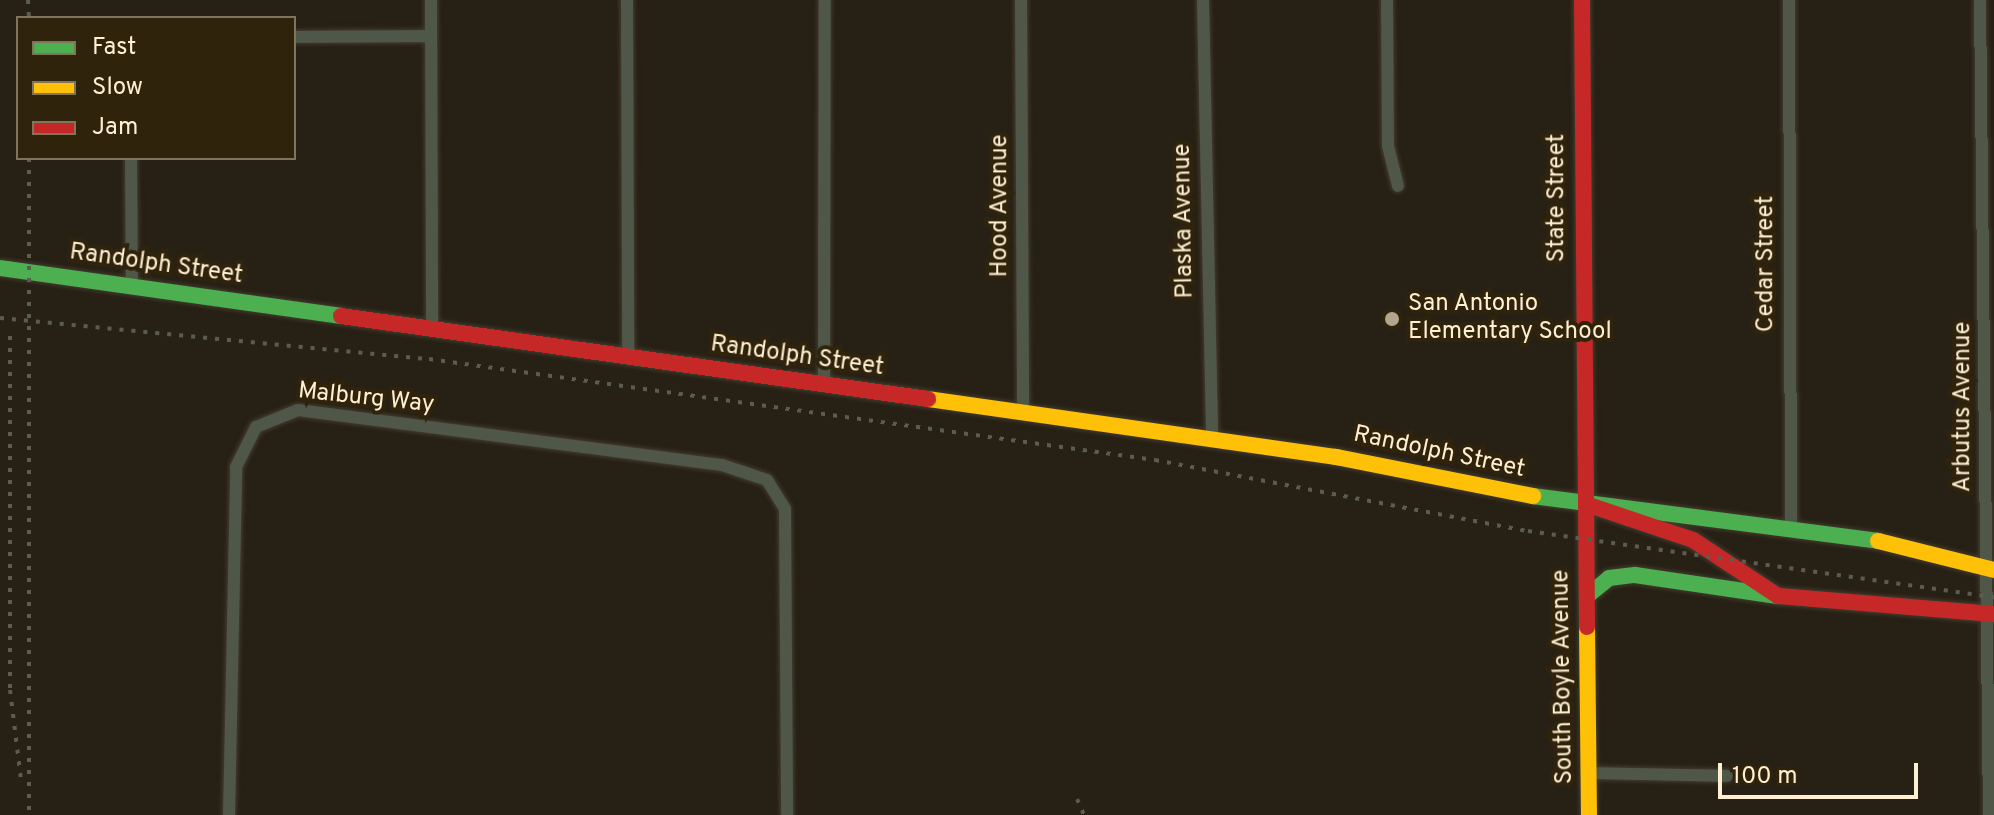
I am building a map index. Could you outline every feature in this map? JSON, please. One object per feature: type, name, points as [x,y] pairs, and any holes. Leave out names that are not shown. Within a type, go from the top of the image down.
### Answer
[{"type":"street","points":[[431,0],[432,329]]},
{"type":"street","points":[[627,0],[628,357]]},
{"type":"street","points":[[824,385],[825,0]]},
{"type":"street","name":"Hood Avenue","points":[[1021,0],[1023,411]]},
{"type":"street","name":"Plaska Avenue","points":[[1203,0],[1212,440]]},
{"type":"street","points":[[1387,0],[1388,146],[1398,186]]},
{"type":"street","name":"State Street","points":[[1582,0],[1586,539]]},
{"type":"street","name":"Cedar Street","points":[[1789,0],[1791,527]]},
{"type":"street","name":"Arbutus Avenue","points":[[1980,0],[1990,347],[1989,815]]},
{"type":"street","points":[[296,37],[431,36]]},
{"type":"street","points":[[131,160],[132,286]]},
{"type":"street","name":"Randolph Street","points":[[0,268],[1023,411],[1586,504],[1791,527],[1900,545],[1990,570]]},
{"type":"street","name":"Malburg Way","points":[[229,815],[236,467],[256,427],[276,414],[298,410],[722,465],[767,480],[785,515],[787,815]]},
{"type":"street","name":"Randolph Street","points":[[1586,504],[1693,540],[1778,596],[1989,614]]},
{"type":"street","name":"South Boyle Avenue","points":[[1586,539],[1589,815]]},
{"type":"street","points":[[1587,596],[1609,578],[1635,575],[1778,596]]},
{"type":"street","points":[[1589,773],[1727,776]]},
{"type":"railway","points":[[28,0],[29,16]]},
{"type":"railway","points":[[29,160],[29,815]]},
{"type":"railway","points":[[0,318],[429,359],[1155,460],[1528,531],[1994,597]]},
{"type":"railway","points":[[10,336],[10,690],[21,780]]},
{"type":"railway","points":[[1077,799],[1084,815]]},
{"type":"traffic: fast","points":[[0,268],[341,316]]},
{"type":"traffic: fast","points":[[1533,496],[1878,541]]},
{"type":"traffic: fast","points":[[1587,596],[1609,578],[1635,575],[1777,596]]},
{"type":"traffic: slow","points":[[928,399],[1336,457],[1533,496]]},
{"type":"traffic: slow","points":[[1878,541],[1994,570]]},
{"type":"traffic: slow","points":[[1587,627],[1589,815]]},
{"type":"traffic: jam","points":[[1582,0],[1587,627]]},
{"type":"traffic: jam","points":[[341,316],[928,399]]},
{"type":"traffic: jam","points":[[1586,504],[1693,540],[1778,596],[1994,614]]},
{"type":"place","name":"San Antonio Elementary School","points":[[1392,319]]}]
